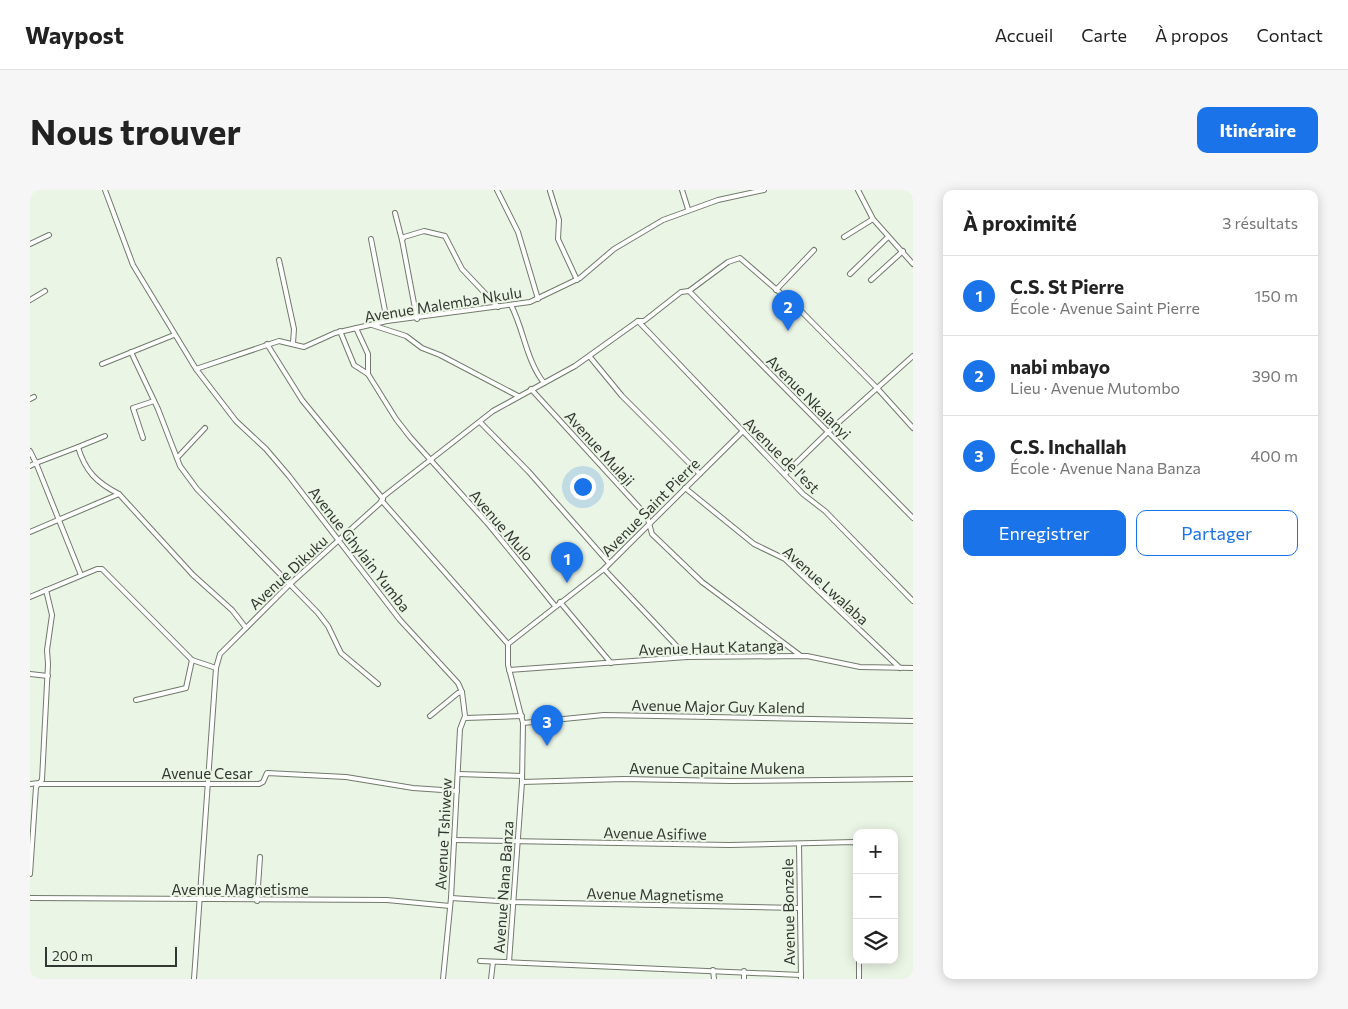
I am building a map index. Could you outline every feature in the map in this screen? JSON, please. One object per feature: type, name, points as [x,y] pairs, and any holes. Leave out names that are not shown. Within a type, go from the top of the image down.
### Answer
[{"type":"street","name":"Avenue Ghylain Yumba","points":[[105,190],[133,265],[196,369],[236,421],[273,456],[400,620],[448,670],[462,692]]},
{"type":"street","points":[[497,190],[518,232],[538,299]]},
{"type":"street","points":[[682,190],[688,209]]},
{"type":"street","points":[[739,190],[740,196]]},
{"type":"street","name":"Avenue Malemba Nkulu","points":[[196,369],[280,341],[304,347],[340,332],[387,321],[498,307],[538,299],[576,280],[614,249],[659,222],[688,209],[764,190]]},
{"type":"street","points":[[858,190],[873,219],[913,264]]},
{"type":"street","points":[[550,191],[559,220],[558,239],[576,280]]},
{"type":"street","points":[[395,213],[417,318]]},
{"type":"street","points":[[844,237],[873,219]]},
{"type":"street","points":[[402,240],[404,237],[424,231],[443,234],[448,239],[462,269],[498,307]]},
{"type":"street","points":[[30,244],[49,235]]},
{"type":"street","points":[[850,274],[888,237]]},
{"type":"street","points":[[371,239],[387,321]]},
{"type":"street","points":[[814,250],[776,290],[877,388],[913,428]]},
{"type":"street","points":[[871,280],[903,251]]},
{"type":"street","name":"Avenue Dikuku","points":[[194,979],[198,901],[216,668],[220,654],[290,584],[382,500],[493,411],[590,357],[638,321],[644,321],[681,292],[689,291],[738,257],[776,290]]},
{"type":"street","points":[[279,260],[292,318],[293,343]]},
{"type":"street","points":[[30,300],[44,291]]},
{"type":"street","name":"Avenue Nkalanyi","points":[[689,291],[913,518]]},
{"type":"street","points":[[511,305],[519,320],[530,359],[544,383]]},
{"type":"street","name":"Avenue de l'est","points":[[638,321],[803,494],[825,511],[913,601]]},
{"type":"street","points":[[372,325],[406,336],[422,348],[440,355],[518,396]]},
{"type":"street","points":[[356,328],[368,354],[368,374]]},
{"type":"street","points":[[340,332],[354,365],[368,374]]},
{"type":"street","points":[[102,364],[174,335]]},
{"type":"street","points":[[267,344],[302,400],[382,500],[508,644]]},
{"type":"street","points":[[131,352],[154,400],[184,472],[197,489],[323,619],[338,650],[378,684]]},
{"type":"street","points":[[785,474],[828,432],[913,356]]},
{"type":"street","points":[[590,357],[627,401],[700,474]]},
{"type":"street","name":"Avenue Mulo","points":[[368,374],[396,419],[430,461],[489,525],[554,606]]},
{"type":"street","name":"Avenue Mulaji","points":[[531,389],[647,516],[652,534],[702,582],[801,656]]},
{"type":"street","points":[[143,438],[133,408],[154,400]]},
{"type":"street","points":[[480,422],[529,472],[609,563]]},
{"type":"street","points":[[177,458],[205,428]]},
{"type":"street","name":"Avenue Saint Pierre","points":[[508,644],[604,568],[743,432]]},
{"type":"street","points":[[30,466],[105,436]]},
{"type":"street","points":[[78,447],[89,473],[104,486],[119,494],[193,575],[232,610],[246,628]]},
{"type":"street","points":[[30,451],[81,575]]},
{"type":"street","name":"Avenue Lwalaba","points":[[685,488],[754,544],[785,559],[900,668]]},
{"type":"street","points":[[30,532],[60,521],[119,494]]},
{"type":"street","points":[[30,597],[99,568],[108,572],[192,660],[216,668]]},
{"type":"street","points":[[604,568],[687,657]]},
{"type":"street","points":[[30,874],[39,784],[42,780],[48,676],[47,650],[52,615],[46,590]]},
{"type":"street","points":[[560,602],[611,662]]},
{"type":"street","name":"Avenue Nana Banza","points":[[508,644],[509,670],[523,723],[522,782],[509,962],[713,970],[801,977]]},
{"type":"street","name":"Avenue Haut Katanga","points":[[509,670],[687,657],[801,656],[851,666],[913,668]]},
{"type":"street","points":[[136,700],[186,688],[192,660]]},
{"type":"street","points":[[30,674],[48,676]]},
{"type":"street","points":[[430,716],[458,693],[462,692]]},
{"type":"street","name":"Avenue Tshiwew","points":[[443,979],[451,898],[460,729],[465,718],[462,692]]},
{"type":"street","name":"Avenue Major Guy Kalend","points":[[523,723],[604,715],[913,721]]},
{"type":"street","points":[[465,718],[522,716]]},
{"type":"street","name":"Avenue Cesar","points":[[30,784],[260,784],[267,773],[346,777],[413,788],[457,791]]},
{"type":"street","points":[[458,774],[522,776]]},
{"type":"street","name":"Avenue Capitaine Mukena","points":[[522,782],[624,779],[731,781],[913,779]]},
{"type":"street","name":"Avenue Asifiwe","points":[[454,840],[853,844]]},
{"type":"street","name":"Avenue Bonzele","points":[[799,844],[801,977]]},
{"type":"street","points":[[257,901],[260,857]]},
{"type":"street","name":"Avenue Magnetisme","points":[[30,898],[198,901],[387,900],[450,906]]},
{"type":"street","name":"Avenue Magnetisme","points":[[451,898],[514,902],[799,908]]},
{"type":"street","points":[[480,961],[509,962]]},
{"type":"street","points":[[491,979],[493,962]]},
{"type":"street","points":[[859,964],[859,979]]},
{"type":"street","points":[[713,970],[714,979]]},
{"type":"street","points":[[744,972],[744,979]]},
{"type":"place","name":"nabi mbayo","points":[[788,331]]},
{"type":"place","name":"C.S. St Pierre","points":[[567,583]]},
{"type":"place","name":"C.S. Inchallah","points":[[547,746]]}]
